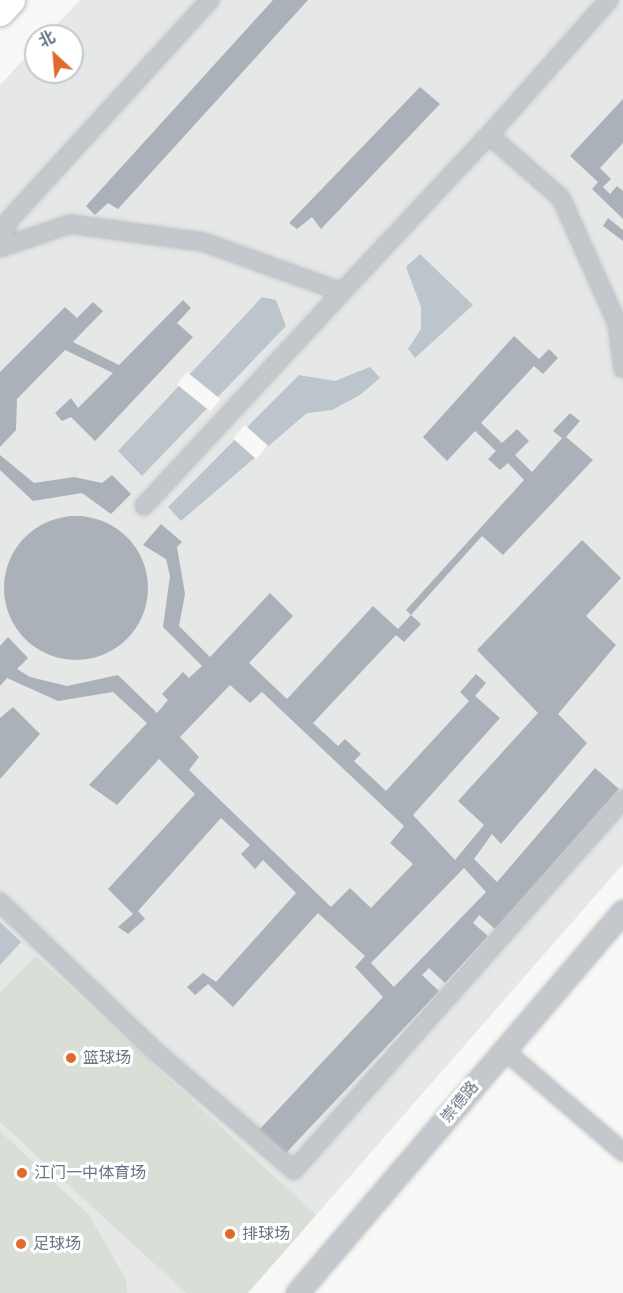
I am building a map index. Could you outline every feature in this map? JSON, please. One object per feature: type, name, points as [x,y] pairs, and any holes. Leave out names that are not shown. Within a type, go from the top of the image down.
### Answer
[{"type":"main road","points":[[0,12],[11,0]]},
{"type":"street","points":[[0,247],[10,219],[210,0]]},
{"type":"street","points":[[144,506],[489,135],[609,0]]},
{"type":"street","points":[[489,135],[561,198],[617,323],[623,369]]},
{"type":"street","points":[[0,247],[70,224],[203,242],[342,292]]},
{"type":"street","points":[[0,902],[155,1052],[294,1170],[623,798]]},
{"type":"street","name":"崇德路","points":[[297,1293],[623,911]]},
{"type":"street","points":[[504,1050],[623,1152]]},
{"type":"shaded area","points":[[80,0],[623,0],[623,864],[248,1293],[0,1293],[0,85],[24,59],[24,84],[84,84],[84,24],[57,24]]},
{"type":"shaded area","points":[[420,254],[473,305],[415,358],[408,349],[421,329],[421,307],[406,267]]},
{"type":"shaded area","points":[[262,297],[276,300],[286,326],[142,476],[118,451]]},
{"type":"shaded area","points":[[370,367],[380,378],[360,395],[332,410],[307,413],[181,521],[168,507],[299,375],[335,381]]},
{"type":"shaded area","points":[[0,922],[21,942],[0,965]]},
{"type":"shaded area","name":"篮球场","points":[[36,956],[316,1215],[248,1293],[186,1293],[0,1122],[0,993]]},
{"type":"shaded area","name":"江门一中体育场","points":[[0,1131],[88,1214],[126,1279],[127,1293],[0,1293]]},
{"type":"pier","points":[[187,372],[220,399],[210,411],[177,384]]},
{"type":"pier","points":[[245,425],[268,446],[256,459],[233,438]]},
{"type":"building","points":[[273,0],[308,0],[118,209],[108,203],[95,215],[86,206]]},
{"type":"building","points":[[420,87],[440,104],[321,229],[312,217],[297,229],[289,223]]},
{"type":"building","points":[[623,99],[623,143],[600,168],[611,179],[603,187],[610,194],[617,186],[623,191],[623,219],[592,189],[598,182],[570,156]]},
{"type":"building","points":[[608,218],[623,230],[623,241],[603,226]]},
{"type":"building","points":[[183,300],[191,308],[177,323],[193,337],[95,441],[71,417],[62,421],[55,413],[71,398],[78,408],[113,373],[65,350],[17,399],[16,430],[0,447],[0,372],[65,307],[77,318],[93,302],[103,311],[73,342],[119,365]]},
{"type":"building","points":[[514,336],[539,359],[549,349],[558,358],[543,374],[534,366],[481,423],[502,443],[517,429],[529,441],[515,455],[532,472],[562,438],[553,431],[570,413],[580,421],[566,437],[593,460],[503,555],[482,536],[411,615],[406,610],[524,480],[508,463],[500,470],[488,459],[496,451],[475,431],[447,461],[423,437]]},
{"type":"building","points":[[0,455],[34,483],[74,477],[102,483],[112,475],[131,494],[111,514],[82,493],[33,501],[0,470]]},
{"type":"building","points":[[76,516],[103,522],[116,528],[127,537],[136,548],[142,561],[148,588],[142,615],[136,628],[127,639],[116,648],[103,654],[76,660],[49,654],[36,648],[25,639],[16,628],[10,615],[4,588],[10,561],[16,548],[25,537],[36,528],[49,522]]},
{"type":"building","points":[[161,524],[182,542],[177,547],[185,594],[179,626],[210,657],[270,593],[293,616],[249,663],[287,699],[373,606],[398,629],[411,615],[421,624],[404,642],[396,635],[313,723],[338,746],[345,739],[361,754],[354,761],[386,791],[469,701],[460,692],[476,674],[486,683],[475,696],[500,718],[413,815],[455,860],[484,825],[458,801],[538,713],[477,650],[582,540],[621,578],[586,616],[616,645],[558,714],[587,743],[501,844],[492,834],[474,859],[497,882],[595,768],[619,789],[495,929],[479,915],[473,923],[488,936],[445,983],[429,968],[422,975],[439,991],[286,1153],[259,1130],[383,997],[355,967],[365,956],[318,913],[233,1007],[208,984],[195,995],[187,987],[203,973],[216,982],[296,893],[263,860],[255,869],[241,854],[250,845],[221,818],[138,911],[145,919],[128,934],[118,927],[133,914],[108,889],[195,794],[159,759],[117,805],[89,785],[147,723],[113,692],[58,701],[7,678],[0,686],[0,646],[8,637],[28,658],[17,669],[30,677],[67,686],[118,675],[157,713],[168,700],[162,694],[183,672],[189,678],[202,666],[163,627],[170,576],[166,559],[143,545]],"holes":[[[230,685],[250,703],[262,692],[404,826],[390,843],[413,864],[371,908],[350,888],[331,907],[189,770],[199,757],[180,737]],[[464,868],[486,892],[394,987],[371,963]]]},
{"type":"building","points":[[13,707],[40,734],[0,779],[0,718]]},
{"type":"place","name":"篮球场","points":[[71,1058]]},
{"type":"place","name":"江门一中体育场","points":[[22,1173]]},
{"type":"place","name":"排球场","points":[[230,1234]]},
{"type":"place","name":"足球场","points":[[21,1244]]}]
